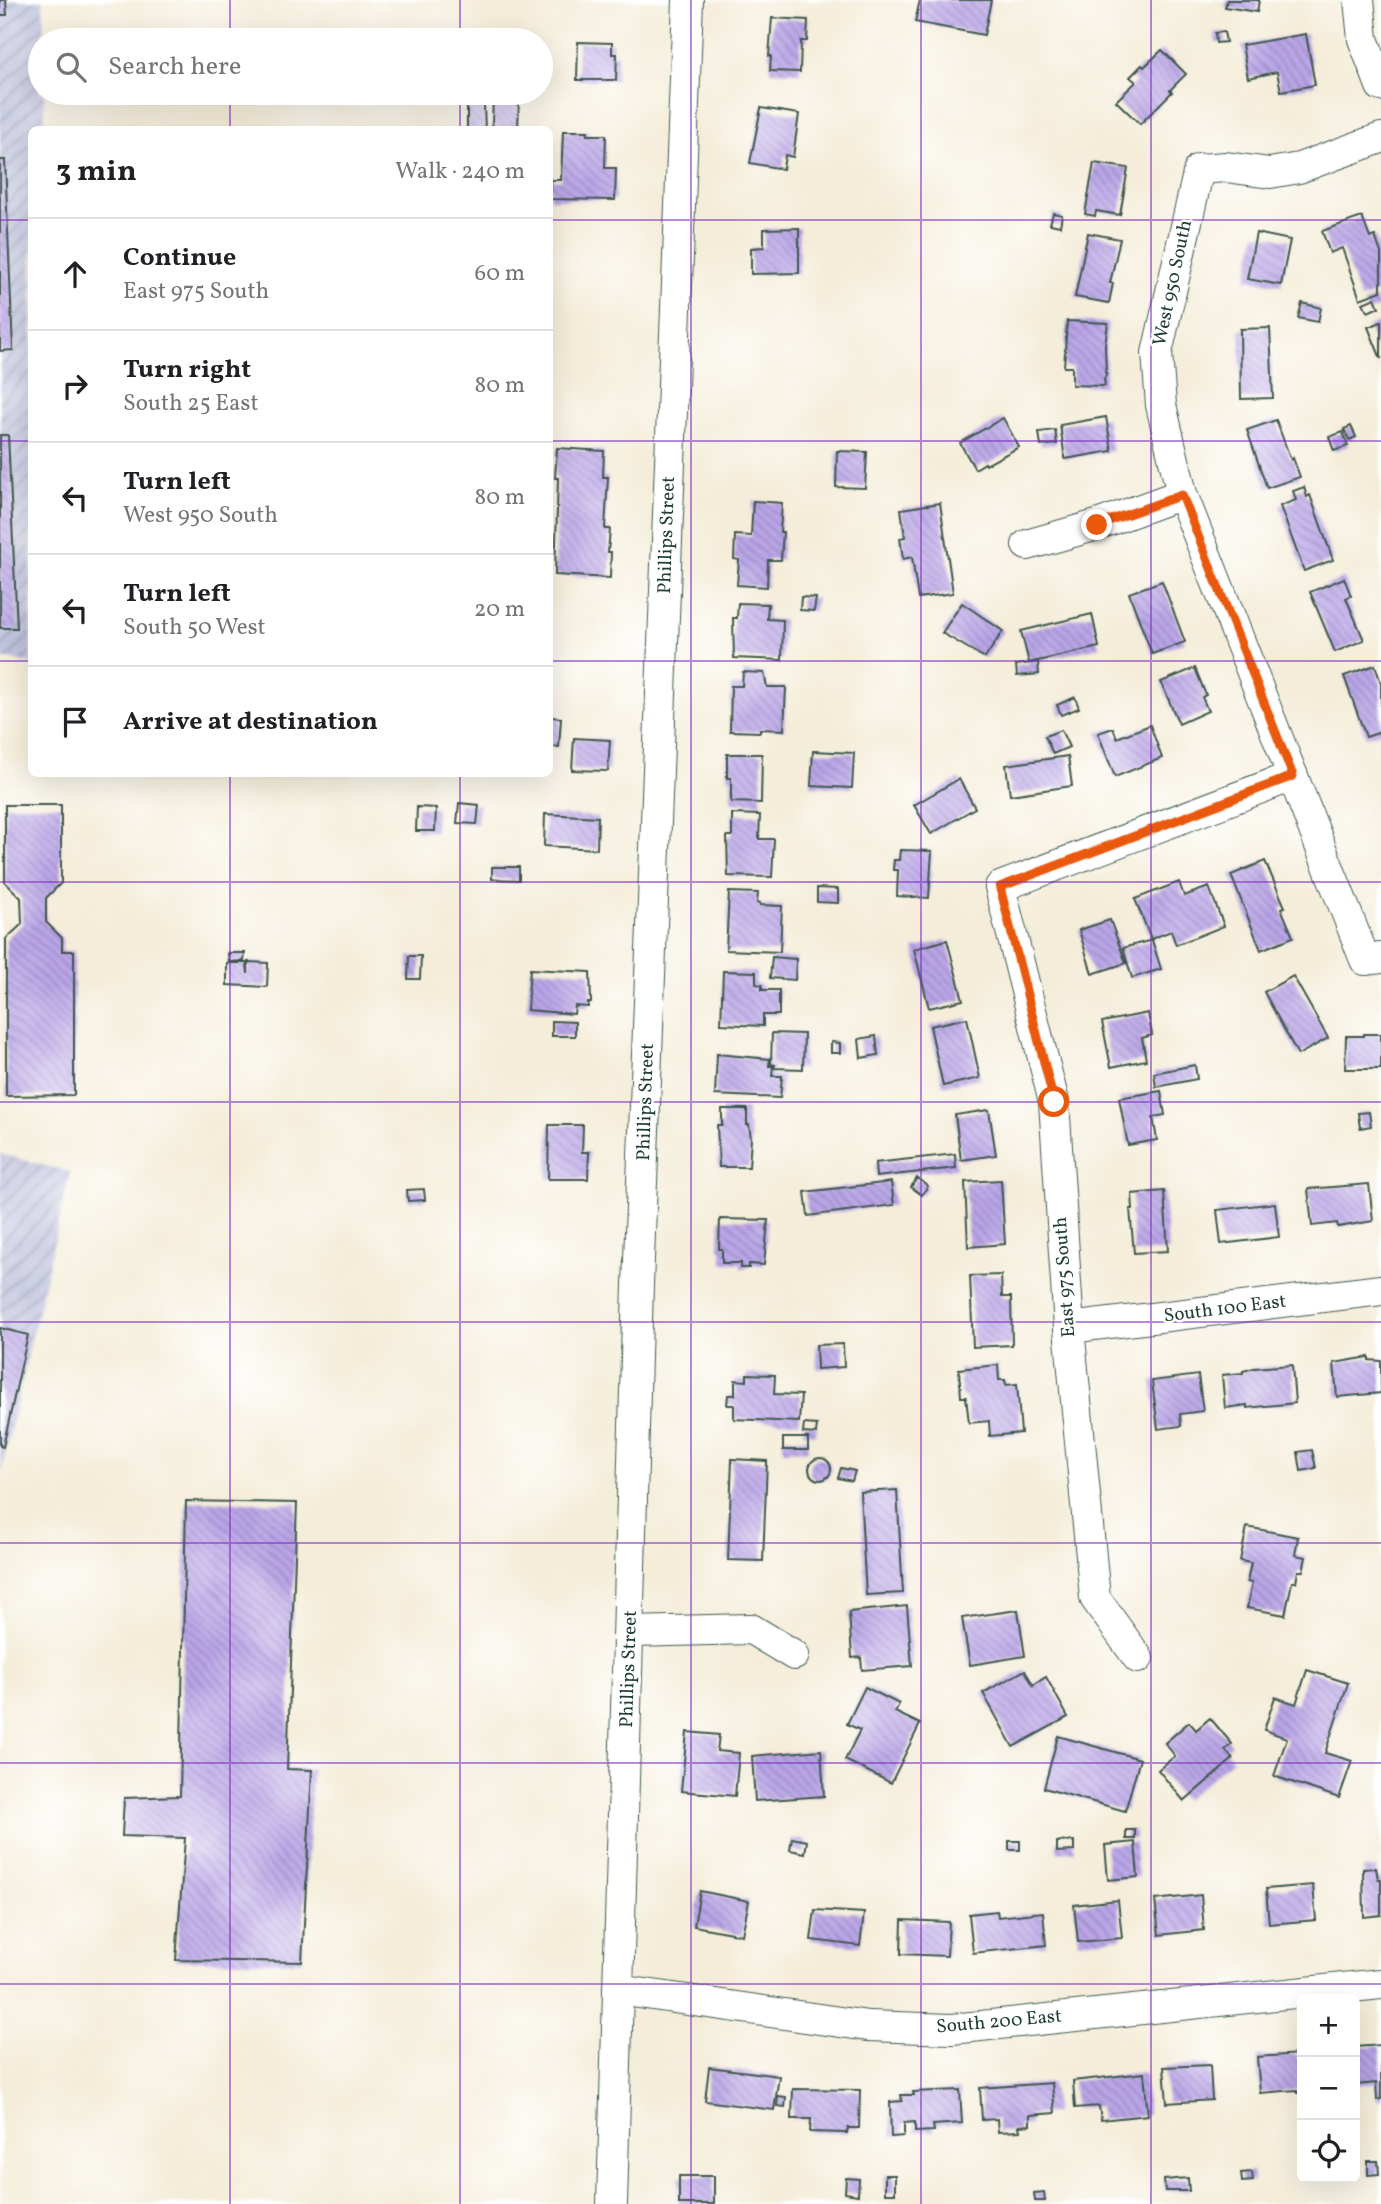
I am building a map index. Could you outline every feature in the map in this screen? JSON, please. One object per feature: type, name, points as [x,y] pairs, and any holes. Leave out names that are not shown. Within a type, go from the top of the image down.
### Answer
[{"type":"street","name":"Phillips Street","points":[[612,2204],[638,1285],[688,0]]},
{"type":"street","points":[[1359,0],[1363,38],[1381,86]]},
{"type":"street","name":"West 950 South","points":[[1381,138],[1299,168],[1270,173],[1226,167],[1199,169],[1157,352],[1161,405],[1182,495],[1365,960],[1381,958]]},
{"type":"street","points":[[1027,545],[1097,525],[1182,495]]},
{"type":"street","name":"East 975 South","points":[[1138,1658],[1095,1598],[1081,1477],[1054,1102],[1000,887],[1293,776]]},
{"type":"street","name":"South 100 East","points":[[1069,1328],[1381,1290]]},
{"type":"street","points":[[630,1632],[751,1629],[794,1655]]},
{"type":"street","name":"South 200 East","points":[[618,1990],[868,2026],[952,2029],[1381,1984]]},
{"type":"shaded area","points":[[0,0],[43,0],[44,28],[28,28],[28,105],[44,105],[45,126],[28,126],[28,663],[0,658]]},
{"type":"shaded area","points":[[0,1154],[70,1172],[0,1476]]},
{"type":"building","points":[[0,0],[6,0],[7,15],[0,15]]},
{"type":"building","points":[[920,0],[991,0],[984,35],[915,22]]},
{"type":"building","points":[[1227,0],[1259,0],[1257,12],[1225,7]]},
{"type":"building","points":[[772,18],[808,20],[807,41],[801,41],[800,72],[770,71]]},
{"type":"building","points":[[1224,32],[1226,42],[1216,43],[1215,33]]},
{"type":"building","points":[[1306,34],[1315,85],[1281,91],[1277,72],[1248,78],[1242,45]]},
{"type":"building","points":[[578,42],[612,43],[612,54],[617,54],[616,80],[577,80]]},
{"type":"building","points":[[1162,50],[1186,74],[1140,124],[1116,101],[1136,82],[1130,77]]},
{"type":"building","points":[[467,105],[484,105],[485,126],[467,126]]},
{"type":"building","points":[[493,105],[519,105],[518,126],[492,126]]},
{"type":"building","points":[[761,108],[799,114],[793,157],[785,155],[783,169],[750,163]]},
{"type":"building","points":[[563,131],[588,131],[587,135],[606,135],[605,168],[616,168],[615,200],[553,199],[553,180],[561,180]]},
{"type":"building","points":[[0,160],[5,160],[13,350],[0,351]]},
{"type":"building","points":[[1094,163],[1128,168],[1120,215],[1096,211],[1095,216],[1085,214]]},
{"type":"building","points":[[1053,213],[1062,215],[1060,226],[1050,224]]},
{"type":"building","points":[[1362,217],[1370,238],[1375,236],[1381,253],[1381,291],[1360,299],[1342,248],[1330,253],[1322,231]]},
{"type":"building","points":[[799,228],[799,273],[751,274],[751,248],[764,247],[764,229]]},
{"type":"building","points":[[1088,233],[1120,239],[1110,283],[1113,283],[1109,303],[1075,297]]},
{"type":"building","points":[[1256,233],[1290,240],[1281,285],[1247,279]]},
{"type":"building","points":[[1375,298],[1379,307],[1368,312],[1363,303]]},
{"type":"building","points":[[1302,303],[1321,308],[1318,322],[1298,318]]},
{"type":"building","points":[[1067,321],[1108,323],[1105,386],[1072,385],[1072,367],[1064,367]]},
{"type":"building","points":[[1381,322],[1381,359],[1368,327]]},
{"type":"building","points":[[1270,328],[1273,398],[1241,399],[1240,329]]},
{"type":"building","points":[[1106,417],[1112,451],[1065,459],[1060,425]]},
{"type":"building","points":[[1003,418],[1019,447],[975,469],[960,443]]},
{"type":"building","points":[[1276,420],[1300,477],[1267,488],[1247,430]]},
{"type":"building","points":[[1351,426],[1356,437],[1349,440],[1344,429]]},
{"type":"building","points":[[1055,430],[1057,444],[1041,446],[1039,432]]},
{"type":"building","points":[[1343,432],[1348,446],[1334,451],[1329,437]]},
{"type":"building","points":[[0,435],[8,435],[17,628],[0,628]]},
{"type":"building","points":[[557,448],[604,451],[603,477],[608,477],[605,529],[610,529],[610,578],[555,575]]},
{"type":"building","points":[[837,451],[867,452],[865,488],[836,487]]},
{"type":"building","points":[[1304,487],[1307,497],[1310,495],[1333,560],[1304,571],[1280,506],[1296,500],[1293,491]]},
{"type":"building","points":[[753,501],[782,503],[781,560],[768,560],[767,587],[737,585],[739,560],[734,559],[735,535],[751,536]]},
{"type":"building","points":[[940,503],[953,593],[918,598],[912,557],[903,559],[900,538],[905,537],[901,509]]},
{"type":"building","points":[[1344,578],[1351,596],[1346,598],[1364,640],[1335,652],[1310,592]]},
{"type":"building","points":[[1162,581],[1185,642],[1152,654],[1129,593]]},
{"type":"building","points":[[801,597],[816,598],[814,611],[800,610]]},
{"type":"building","points":[[738,603],[768,604],[767,619],[783,620],[782,660],[734,658],[733,618],[737,618]]},
{"type":"building","points":[[962,603],[1003,631],[985,658],[942,633]]},
{"type":"building","points":[[1092,614],[1099,647],[1029,663],[1021,631]]},
{"type":"building","points":[[1038,662],[1039,674],[1017,676],[1016,665]]},
{"type":"building","points":[[1375,665],[1381,683],[1381,732],[1366,737],[1344,676]]},
{"type":"building","points":[[1195,668],[1206,695],[1202,697],[1208,711],[1179,724],[1161,682]]},
{"type":"building","points":[[743,672],[764,673],[767,687],[786,687],[784,730],[730,731],[731,686],[742,686]]},
{"type":"building","points":[[1075,697],[1079,708],[1061,715],[1057,705]]},
{"type":"building","points":[[553,717],[561,718],[559,747],[553,746]]},
{"type":"building","points":[[1150,725],[1162,758],[1115,777],[1098,733],[1113,728],[1117,738]]},
{"type":"building","points":[[1061,730],[1069,747],[1053,754],[1045,736]]},
{"type":"building","points":[[574,738],[610,740],[608,771],[572,770]]},
{"type":"building","points":[[813,751],[854,753],[852,788],[811,786]]},
{"type":"building","points":[[727,754],[762,754],[761,803],[731,802]]},
{"type":"building","points":[[1068,756],[1072,786],[1010,795],[1006,765]]},
{"type":"building","points":[[959,779],[975,808],[931,834],[914,805]]},
{"type":"building","points":[[459,803],[479,805],[477,824],[457,823]]},
{"type":"building","points":[[5,805],[61,805],[61,883],[46,898],[46,922],[62,938],[62,951],[74,951],[74,1095],[6,1096],[6,939],[22,924],[21,898],[5,882]]},
{"type":"building","points":[[417,807],[436,808],[435,831],[416,831]]},
{"type":"building","points":[[545,814],[598,817],[597,849],[544,846]]},
{"type":"building","points":[[732,814],[760,815],[759,839],[774,839],[772,877],[728,876],[727,836],[732,836]]},
{"type":"building","points":[[900,850],[932,851],[929,898],[897,896],[898,870],[893,870],[894,860],[899,860]]},
{"type":"building","points":[[1265,861],[1285,907],[1281,908],[1293,937],[1261,950],[1231,875]]},
{"type":"building","points":[[492,867],[519,867],[519,880],[492,879]]},
{"type":"building","points":[[1179,882],[1184,896],[1209,887],[1224,926],[1176,945],[1171,931],[1151,939],[1135,899]]},
{"type":"building","points":[[817,888],[838,889],[838,903],[817,902]]},
{"type":"building","points":[[729,892],[758,893],[757,903],[760,905],[782,906],[780,952],[726,950]]},
{"type":"building","points":[[1110,920],[1126,963],[1092,974],[1079,930]]},
{"type":"building","points":[[947,940],[963,1000],[929,1008],[914,949]]},
{"type":"building","points":[[1152,940],[1161,969],[1132,978],[1123,948]]},
{"type":"building","points":[[228,953],[245,953],[244,961],[229,962]]},
{"type":"building","points":[[409,956],[421,956],[420,979],[408,979]]},
{"type":"building","points":[[772,957],[796,959],[795,980],[770,978]]},
{"type":"building","points":[[248,962],[268,963],[267,987],[227,985],[227,963],[247,963],[248,974]]},
{"type":"building","points":[[530,969],[590,972],[591,1003],[588,1003],[588,1007],[575,1006],[574,1014],[527,1010]]},
{"type":"building","points":[[723,971],[756,972],[756,984],[762,985],[762,990],[779,990],[779,1015],[763,1015],[763,1026],[721,1024]]},
{"type":"building","points":[[1293,976],[1328,1038],[1298,1055],[1264,992]]},
{"type":"building","points":[[1148,1013],[1152,1035],[1142,1038],[1146,1060],[1111,1067],[1102,1022]]},
{"type":"building","points":[[967,1018],[980,1078],[943,1086],[930,1026]]},
{"type":"building","points":[[552,1021],[575,1022],[575,1036],[552,1036]]},
{"type":"building","points":[[772,1033],[804,1034],[803,1069],[774,1068],[775,1065],[771,1064]]},
{"type":"building","points":[[1381,1034],[1381,1069],[1345,1069],[1346,1036]]},
{"type":"building","points":[[876,1036],[878,1055],[861,1058],[859,1039]]},
{"type":"building","points":[[831,1042],[840,1043],[840,1053],[831,1053]]},
{"type":"building","points":[[717,1054],[770,1059],[769,1066],[773,1066],[772,1076],[782,1076],[780,1098],[715,1095]]},
{"type":"building","points":[[1195,1065],[1197,1079],[1156,1087],[1154,1073]]},
{"type":"building","points":[[1161,1091],[1165,1115],[1153,1117],[1157,1140],[1128,1145],[1119,1098]]},
{"type":"building","points":[[722,1109],[747,1109],[747,1125],[751,1138],[749,1167],[719,1167],[717,1125],[722,1125]]},
{"type":"building","points":[[989,1110],[996,1155],[961,1160],[955,1115]]},
{"type":"building","points":[[1369,1112],[1371,1126],[1360,1128],[1358,1113]]},
{"type":"building","points":[[549,1125],[583,1125],[582,1152],[589,1152],[588,1179],[548,1179]]},
{"type":"building","points":[[955,1154],[956,1168],[876,1177],[875,1163]]},
{"type":"building","points":[[917,1178],[928,1186],[922,1195],[911,1187]]},
{"type":"building","points":[[1001,1180],[1005,1244],[968,1247],[965,1182]]},
{"type":"building","points":[[891,1182],[894,1205],[808,1216],[805,1192]]},
{"type":"building","points":[[1369,1184],[1373,1221],[1338,1227],[1337,1223],[1312,1226],[1308,1189]]},
{"type":"building","points":[[424,1189],[425,1200],[408,1201],[407,1190]]},
{"type":"building","points":[[1164,1191],[1168,1251],[1134,1253],[1130,1209],[1133,1209],[1132,1194]]},
{"type":"building","points":[[1275,1203],[1279,1237],[1221,1244],[1217,1210]]},
{"type":"building","points":[[720,1219],[768,1220],[764,1265],[749,1264],[749,1268],[741,1268],[741,1263],[722,1263],[722,1249],[719,1249]]},
{"type":"building","points":[[1001,1275],[1002,1297],[1011,1297],[1012,1345],[973,1347],[970,1276]]},
{"type":"building","points":[[0,1328],[28,1335],[3,1447],[0,1446]]},
{"type":"building","points":[[843,1344],[844,1367],[817,1369],[816,1345]]},
{"type":"building","points":[[1369,1357],[1369,1360],[1381,1361],[1381,1393],[1337,1397],[1334,1363]]},
{"type":"building","points":[[998,1365],[999,1380],[1005,1380],[1006,1385],[1017,1384],[1021,1433],[990,1436],[989,1421],[969,1423],[966,1397],[961,1397],[959,1369]]},
{"type":"building","points":[[1292,1365],[1295,1403],[1225,1408],[1222,1375],[1243,1373],[1254,1368]]},
{"type":"building","points":[[747,1374],[775,1375],[774,1394],[801,1395],[799,1422],[734,1419],[734,1405],[727,1405],[728,1395],[735,1395],[735,1380],[747,1381]]},
{"type":"building","points":[[1198,1375],[1203,1411],[1180,1414],[1181,1426],[1158,1429],[1152,1381]]},
{"type":"building","points":[[804,1424],[817,1425],[816,1434],[803,1433]]},
{"type":"building","points":[[783,1438],[808,1438],[808,1450],[783,1450]]},
{"type":"building","points":[[1312,1450],[1316,1468],[1301,1471],[1298,1452]]},
{"type":"building","points":[[816,1458],[824,1458],[831,1465],[831,1473],[824,1480],[816,1480],[809,1473],[809,1465]]},
{"type":"building","points":[[732,1459],[767,1461],[763,1561],[728,1560]]},
{"type":"building","points":[[841,1468],[855,1471],[852,1481],[838,1478]]},
{"type":"building","points":[[897,1490],[903,1593],[866,1595],[860,1492]]},
{"type":"building","points":[[186,1501],[297,1503],[287,1769],[312,1770],[302,1962],[176,1960],[185,1838],[122,1836],[124,1798],[180,1796]]},
{"type":"building","points":[[1247,1527],[1298,1537],[1295,1555],[1306,1557],[1303,1571],[1298,1571],[1296,1582],[1292,1582],[1285,1615],[1247,1608],[1252,1583],[1247,1582],[1251,1563],[1240,1561]]},
{"type":"building","points":[[907,1606],[912,1666],[862,1670],[861,1657],[852,1658],[849,1612]]},
{"type":"building","points":[[1018,1610],[1025,1656],[970,1665],[962,1618]]},
{"type":"building","points":[[1025,1670],[1033,1685],[1046,1677],[1068,1717],[1013,1747],[983,1693]]},
{"type":"building","points":[[1307,1670],[1348,1683],[1325,1753],[1352,1761],[1339,1798],[1274,1776],[1287,1738],[1264,1730],[1275,1697],[1296,1704]]},
{"type":"building","points":[[865,1687],[899,1704],[895,1712],[920,1724],[891,1783],[845,1760],[860,1730],[847,1724]]},
{"type":"building","points":[[1210,1718],[1232,1744],[1225,1750],[1233,1759],[1184,1801],[1158,1770],[1175,1756],[1165,1743],[1189,1722],[1196,1730]]},
{"type":"building","points":[[687,1732],[719,1735],[717,1751],[739,1753],[735,1796],[681,1791]]},
{"type":"building","points":[[1058,1736],[1140,1759],[1125,1811],[1044,1788]]},
{"type":"building","points":[[821,1750],[824,1796],[755,1801],[752,1756]]},
{"type":"building","points":[[1126,1830],[1135,1830],[1135,1839],[1126,1839]]},
{"type":"building","points":[[792,1838],[807,1841],[805,1853],[790,1850]]},
{"type":"building","points":[[1009,1841],[1020,1841],[1020,1850],[1009,1850]]},
{"type":"building","points":[[1074,1841],[1074,1851],[1057,1852],[1057,1842]]},
{"type":"building","points":[[1135,1842],[1138,1877],[1108,1880],[1105,1845]]},
{"type":"building","points":[[1376,1868],[1378,1879],[1381,1879],[1381,1915],[1364,1917],[1363,1869]]},
{"type":"building","points":[[1313,1885],[1316,1920],[1269,1924],[1266,1889]]},
{"type":"building","points":[[700,1891],[749,1901],[742,1935],[694,1926]]},
{"type":"building","points":[[1201,1895],[1204,1930],[1159,1935],[1155,1900]]},
{"type":"building","points":[[1118,1900],[1122,1938],[1078,1942],[1074,1905]]},
{"type":"building","points":[[815,1910],[864,1913],[860,1946],[811,1940]]},
{"type":"building","points":[[997,1911],[998,1917],[1043,1912],[1046,1945],[973,1953],[969,1914]]},
{"type":"building","points":[[902,1920],[949,1922],[947,1956],[901,1954]]},
{"type":"building","points":[[1381,2045],[1381,2099],[1377,2100],[1376,2083],[1360,2085],[1360,2047]]},
{"type":"building","points":[[1297,2054],[1297,2090],[1260,2093],[1257,2057]]},
{"type":"building","points":[[1210,2065],[1212,2100],[1167,2103],[1164,2067]]},
{"type":"building","points":[[709,2067],[779,2076],[774,2110],[705,2101]]},
{"type":"building","points":[[1144,2073],[1148,2115],[1101,2120],[1099,2106],[1075,2108],[1073,2081]]},
{"type":"building","points":[[1052,2083],[1055,2113],[1030,2115],[1030,2125],[1019,2126],[1020,2131],[998,2132],[997,2119],[982,2120],[980,2088]]},
{"type":"building","points":[[793,2089],[860,2090],[859,2128],[848,2128],[847,2133],[810,2132],[811,2119],[792,2119]]},
{"type":"building","points":[[960,2090],[962,2123],[933,2125],[934,2131],[915,2132],[915,2122],[904,2123],[904,2136],[891,2137],[890,2102],[902,2101],[901,2095],[914,2095],[913,2092]]},
{"type":"building","points":[[778,2096],[786,2097],[785,2107],[777,2106]]},
{"type":"building","points":[[1368,2161],[1378,2161],[1379,2174],[1368,2175]]},
{"type":"building","points":[[1252,2172],[1253,2181],[1242,2182],[1241,2173]]},
{"type":"building","points":[[885,2175],[895,2175],[895,2193],[885,2193]]},
{"type":"building","points":[[679,2176],[714,2176],[714,2204],[679,2204]]},
{"type":"building","points":[[846,2178],[859,2179],[858,2195],[845,2193]]},
{"type":"building","points":[[1188,2178],[1189,2191],[1165,2191],[1164,2180]]},
{"type":"building","points":[[1044,2192],[1045,2201],[1035,2201],[1034,2193]]},
{"type":"route","points":[[1054,1102],[1000,887],[1293,776],[1182,495],[1097,525]]}]
